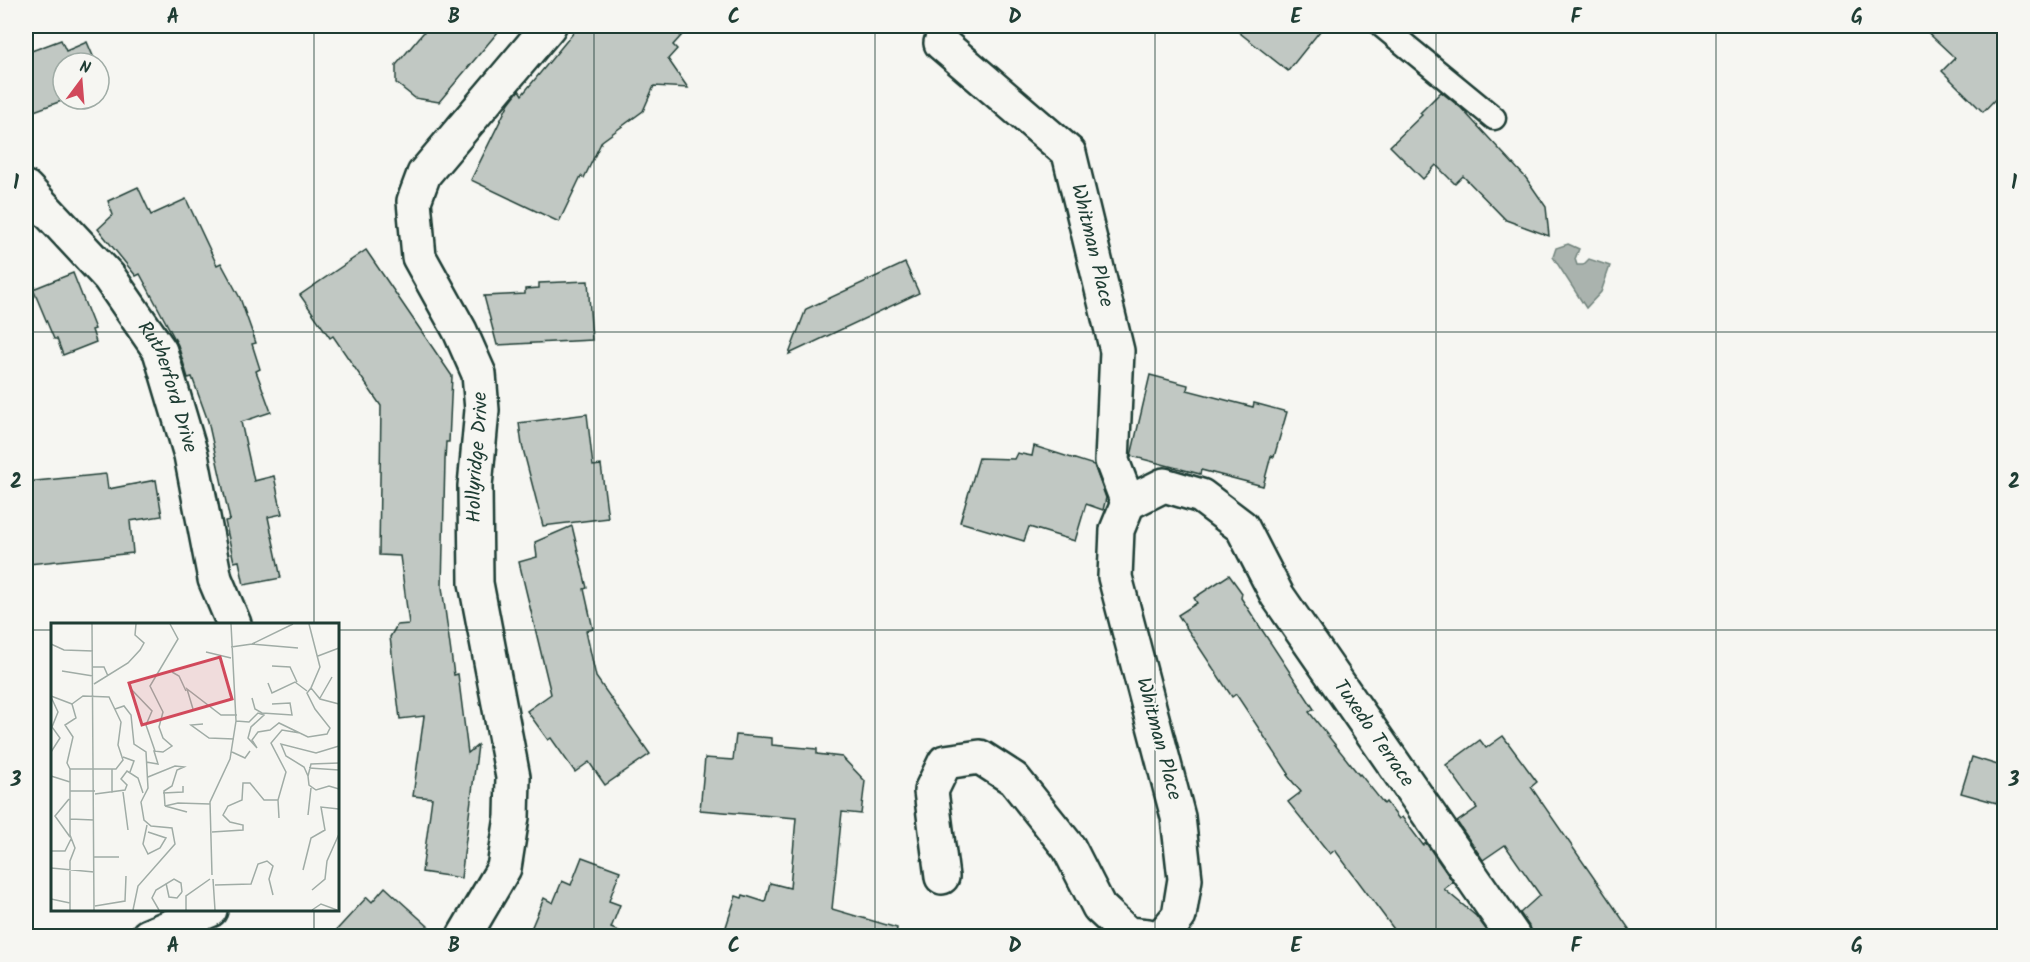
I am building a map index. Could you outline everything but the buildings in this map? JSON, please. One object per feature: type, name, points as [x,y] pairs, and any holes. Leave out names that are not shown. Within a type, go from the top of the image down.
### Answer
[{"type":"street","name":"Hollyridge Drive","points":[[464,936],[504,868],[512,818],[513,777],[477,584],[475,486],[482,410],[478,374],[460,331],[419,257],[414,201],[424,174],[549,26]]},
{"type":"street","name":"Whitman Place","points":[[941,43],[1069,153],[1118,351],[1112,461],[1128,503],[1117,530],[1115,578],[1178,817],[1185,879],[1179,916],[1162,936]]},
{"type":"street","name":"Rutherford Drive","points":[[26,188],[109,277],[160,351],[191,455],[214,579],[234,623]]},
{"type":"street","name":"Tuxedo Terrace","points":[[1128,503],[1164,485],[1201,496],[1242,527],[1277,595],[1512,936]]},
{"type":"street","points":[[942,877],[931,791],[945,762],[980,757],[1014,779],[1069,848],[1100,907],[1128,934],[1148,936]]},
{"type":"street","points":[[148,936],[205,911]]},
{"type":"lane","points":[[1382,26],[1494,118]]},
{"type":"shaded area","points":[[1568,244],[1579,249],[1575,259],[1577,265],[1583,265],[1589,259],[1610,266],[1601,292],[1586,308],[1553,257],[1556,248]]}]
